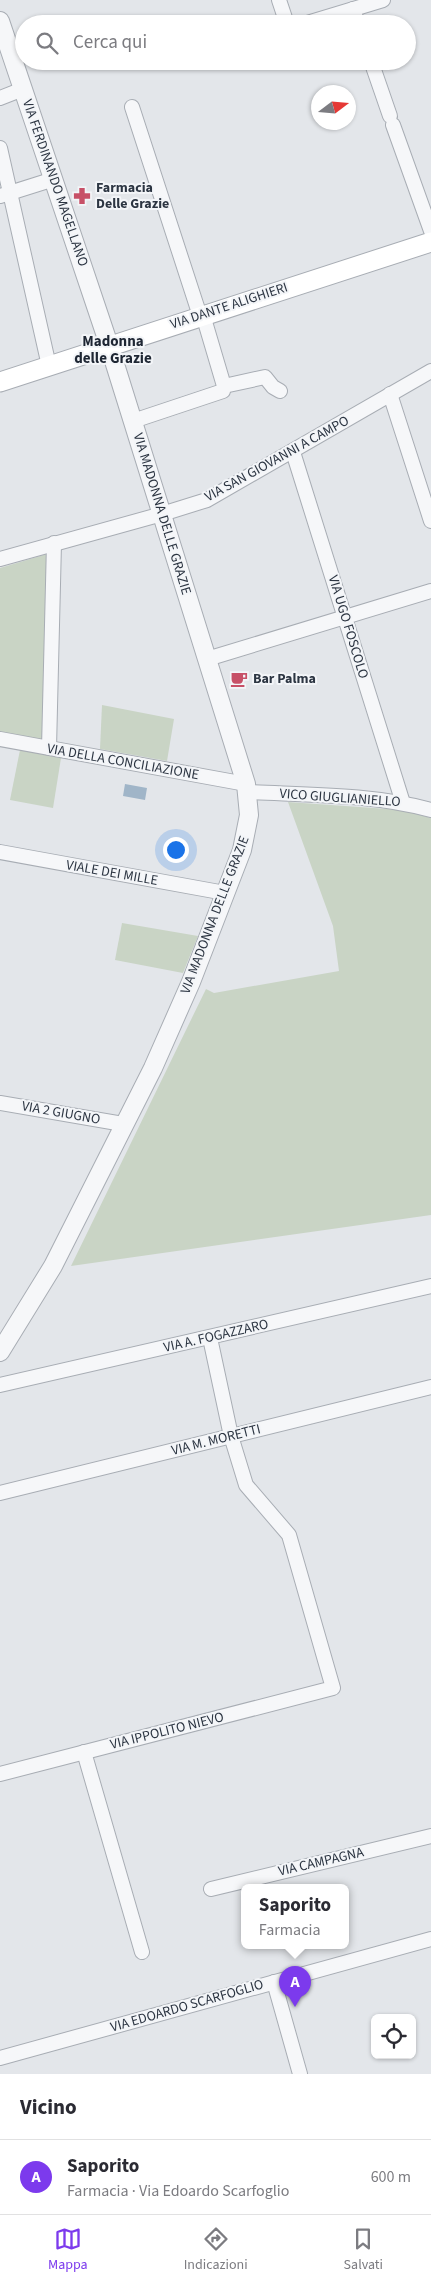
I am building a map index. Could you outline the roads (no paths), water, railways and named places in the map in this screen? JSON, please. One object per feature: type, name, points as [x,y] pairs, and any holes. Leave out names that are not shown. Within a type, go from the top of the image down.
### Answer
[{"type":"main road","name":"VIA DANTE ALIGHIERI","points":[[0,382],[109,345],[431,242]]},
{"type":"street","points":[[279,0],[284,15]]},
{"type":"street","points":[[333,15],[383,0]]},
{"type":"street","points":[[353,9],[355,15]]},
{"type":"street","name":"VIA FERDINANDO MAGELLANO","points":[[0,21],[15,65]]},
{"type":"street","name":"VIA FERDINANDO MAGELLANO","points":[[17,70],[109,345]]},
{"type":"street","points":[[374,70],[431,231]]},
{"type":"street","points":[[0,98],[23,89]]},
{"type":"street","points":[[132,107],[224,386]]},
{"type":"street","points":[[0,148],[5,195],[49,366]]},
{"type":"street","points":[[5,195],[54,180]]},
{"type":"street","name":"VIA MADONNA DELLE GRAZIE","points":[[0,1352],[53,1266],[123,1124],[153,1068],[225,894],[246,832],[249,815],[247,788],[109,345]]},
{"type":"street","name":"VIA SAN GIOVANNI A CAMPO","points":[[0,559],[207,500],[431,371]]},
{"type":"street","name":"VIA MADONNA DELLE GRAZIE","points":[[133,421],[220,394],[224,386],[265,377],[273,387],[280,391]]},
{"type":"street","points":[[390,394],[424,478],[431,521]]},
{"type":"street","name":"VIA UGO FOSCOLO","points":[[293,452],[403,803]]},
{"type":"street","points":[[49,748],[54,543]]},
{"type":"street","points":[[208,659],[431,591]]},
{"type":"street","name":"VIA DELLA CONCILIAZIONE","points":[[0,739],[247,788]]},
{"type":"street","name":"VICO GIUGLIANIELLO","points":[[247,788],[348,796],[403,803],[431,810]]},
{"type":"street","name":"VIALE DEI MILLE","points":[[0,852],[225,894]]},
{"type":"street","name":"VIA 2 GIUGNO","points":[[0,1102],[123,1124]]},
{"type":"street","name":"VIA A. FOGAZZARO","points":[[0,1385],[431,1286]]},
{"type":"street","points":[[210,1338],[231,1436]]},
{"type":"street","name":"VIA M. MORETTI","points":[[0,1493],[431,1387]]},
{"type":"street","name":"VIA IPPOLITO NIEVO","points":[[0,1774],[333,1688],[289,1535],[246,1485],[231,1436]]},
{"type":"street","points":[[84,1752],[142,1952]]},
{"type":"street","name":"VIA CAMPAGNA","points":[[212,1888],[431,1836]]},
{"type":"street","name":"VIA EDOARDO SCARFOGLIO","points":[[0,2058],[431,1939]]},
{"type":"street","points":[[274,1982],[300,2074]]},
{"type":"water","points":[[125,784],[147,788],[145,800],[123,796]]},
{"type":"place","name":"Farmacia Delle Grazie","points":[[82,196]]},
{"type":"place","name":"Bar Palma","points":[[239,679]]},
{"type":"place","name":"Saporito","points":[[295,2007]]},
{"type":"district","name":"Madonna delle Grazie","points":[[113,350]]}]
